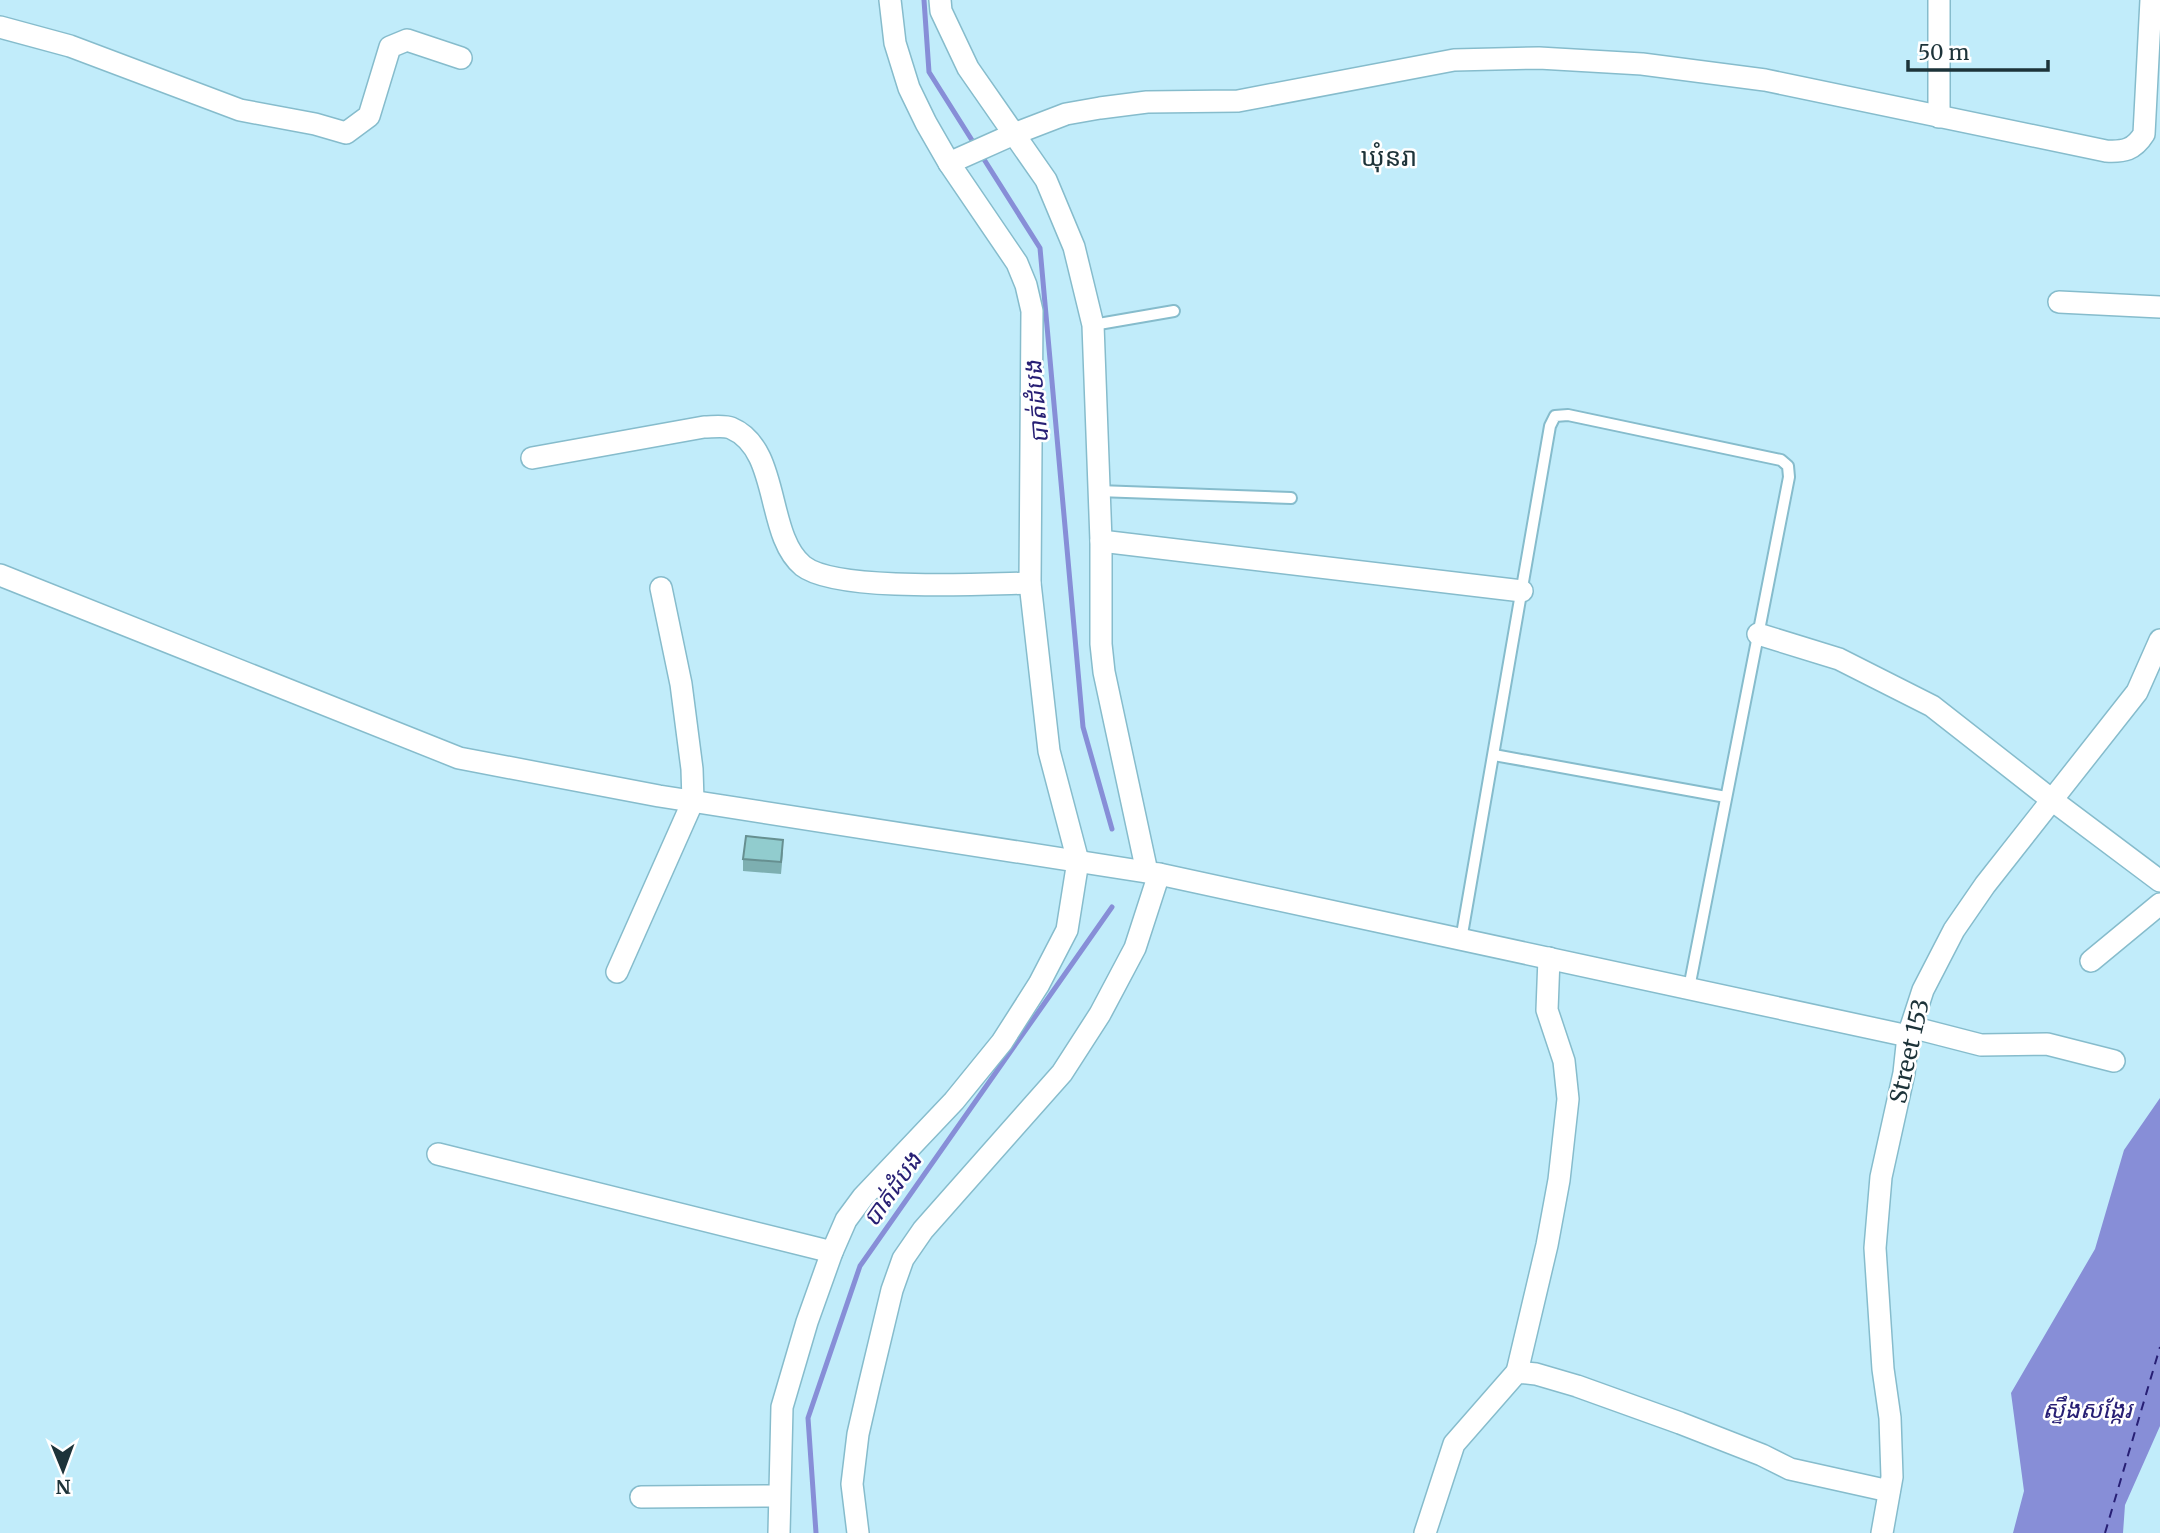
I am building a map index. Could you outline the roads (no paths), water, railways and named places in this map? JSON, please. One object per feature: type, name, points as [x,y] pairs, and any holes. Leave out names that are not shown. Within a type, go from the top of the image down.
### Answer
[{"type":"street","points":[[779,1533],[782,1407],[807,1322],[846,1220],[863,1197],[954,1101],[1002,1042],[1039,984],[1068,930],[1078,861],[1049,751],[1030,583],[1031,311],[1026,285],[1017,263],[949,163],[926,124],[909,88],[895,43],[890,0]]},
{"type":"street","points":[[858,1533],[852,1484],[858,1434],[892,1290],[903,1259],[923,1230],[1062,1073],[1100,1014],[1135,948],[1153,873],[1103,662],[1093,326],[1074,247],[1046,180],[968,68],[941,11],[940,0]]},
{"type":"street","points":[[1939,0],[1939,117]]},
{"type":"street","points":[[949,163],[1066,114],[1100,107],[1147,102],[1238,101],[1454,60],[1527,58],[1642,64],[1765,80],[2106,151],[2123,152],[2137,144],[2144,134],[2155,29],[2151,0]]},
{"type":"street","points":[[0,27],[70,46],[240,110],[315,124],[346,133],[369,116],[390,47],[407,40],[461,58]]},
{"type":"street","points":[[2059,302],[2160,307]]},
{"type":"street","points":[[532,458],[704,427],[729,427],[750,439],[770,484],[785,543],[803,565],[826,577],[895,584],[1030,583]]},
{"type":"street","points":[[1101,541],[1522,591]]},
{"type":"street","points":[[0,575],[459,758],[692,801],[1153,873],[1689,988],[1981,1045],[2047,1044],[2114,1061]]},
{"type":"street","points":[[617,972],[692,801],[692,769],[681,684],[661,588]]},
{"type":"street","points":[[1758,634],[1839,659],[1932,706],[2160,881]]},
{"type":"street","name":"Street 153","points":[[1882,1533],[1892,1478],[1890,1418],[1883,1369],[1875,1248],[1881,1177],[1905,1073],[1909,1031],[1923,990],[1954,930],[1985,885],[2137,692],[2160,640]]},
{"type":"street","points":[[2091,961],[2160,904]]},
{"type":"street","points":[[1425,1533],[1454,1444],[1517,1372],[1547,1245],[1559,1180],[1568,1099],[1564,1061],[1547,1010],[1549,958]]},
{"type":"street","points":[[438,1154],[832,1252]]},
{"type":"street","points":[[1517,1372],[1536,1374],[1616,1399],[1750,1450],[1790,1469],[1889,1491]]},
{"type":"street","points":[[640,1497],[778,1496]]},
{"type":"lane","points":[[1093,326],[1174,311]]},
{"type":"lane","points":[[1461,940],[1550,426],[1555,416],[1568,415],[1781,460],[1788,466],[1789,477],[1689,988]]},
{"type":"lane","points":[[1098,491],[1291,498]]},
{"type":"lane","points":[[1494,755],[1726,797]]},
{"type":"water","name":"ស្ទឹងសង្កែរ","points":[[2160,1098],[2160,1426],[2125,1505],[2123,1533],[2013,1533],[2024,1491],[2011,1393],[2095,1249],[2124,1150]]},
{"type":"waterway","name":"បាត់ដំបង","points":[[924,0],[929,72],[975,145]]},
{"type":"waterway","name":"បាត់ដំបង","points":[[980,153],[1040,248],[1083,727],[1112,829]]},
{"type":"waterway","name":"បាត់ដំបង","points":[[816,1533],[808,1418],[860,1266],[1112,907]]},
{"type":"district","name":"ឃុំនរា","points":[[1389,156]]}]
